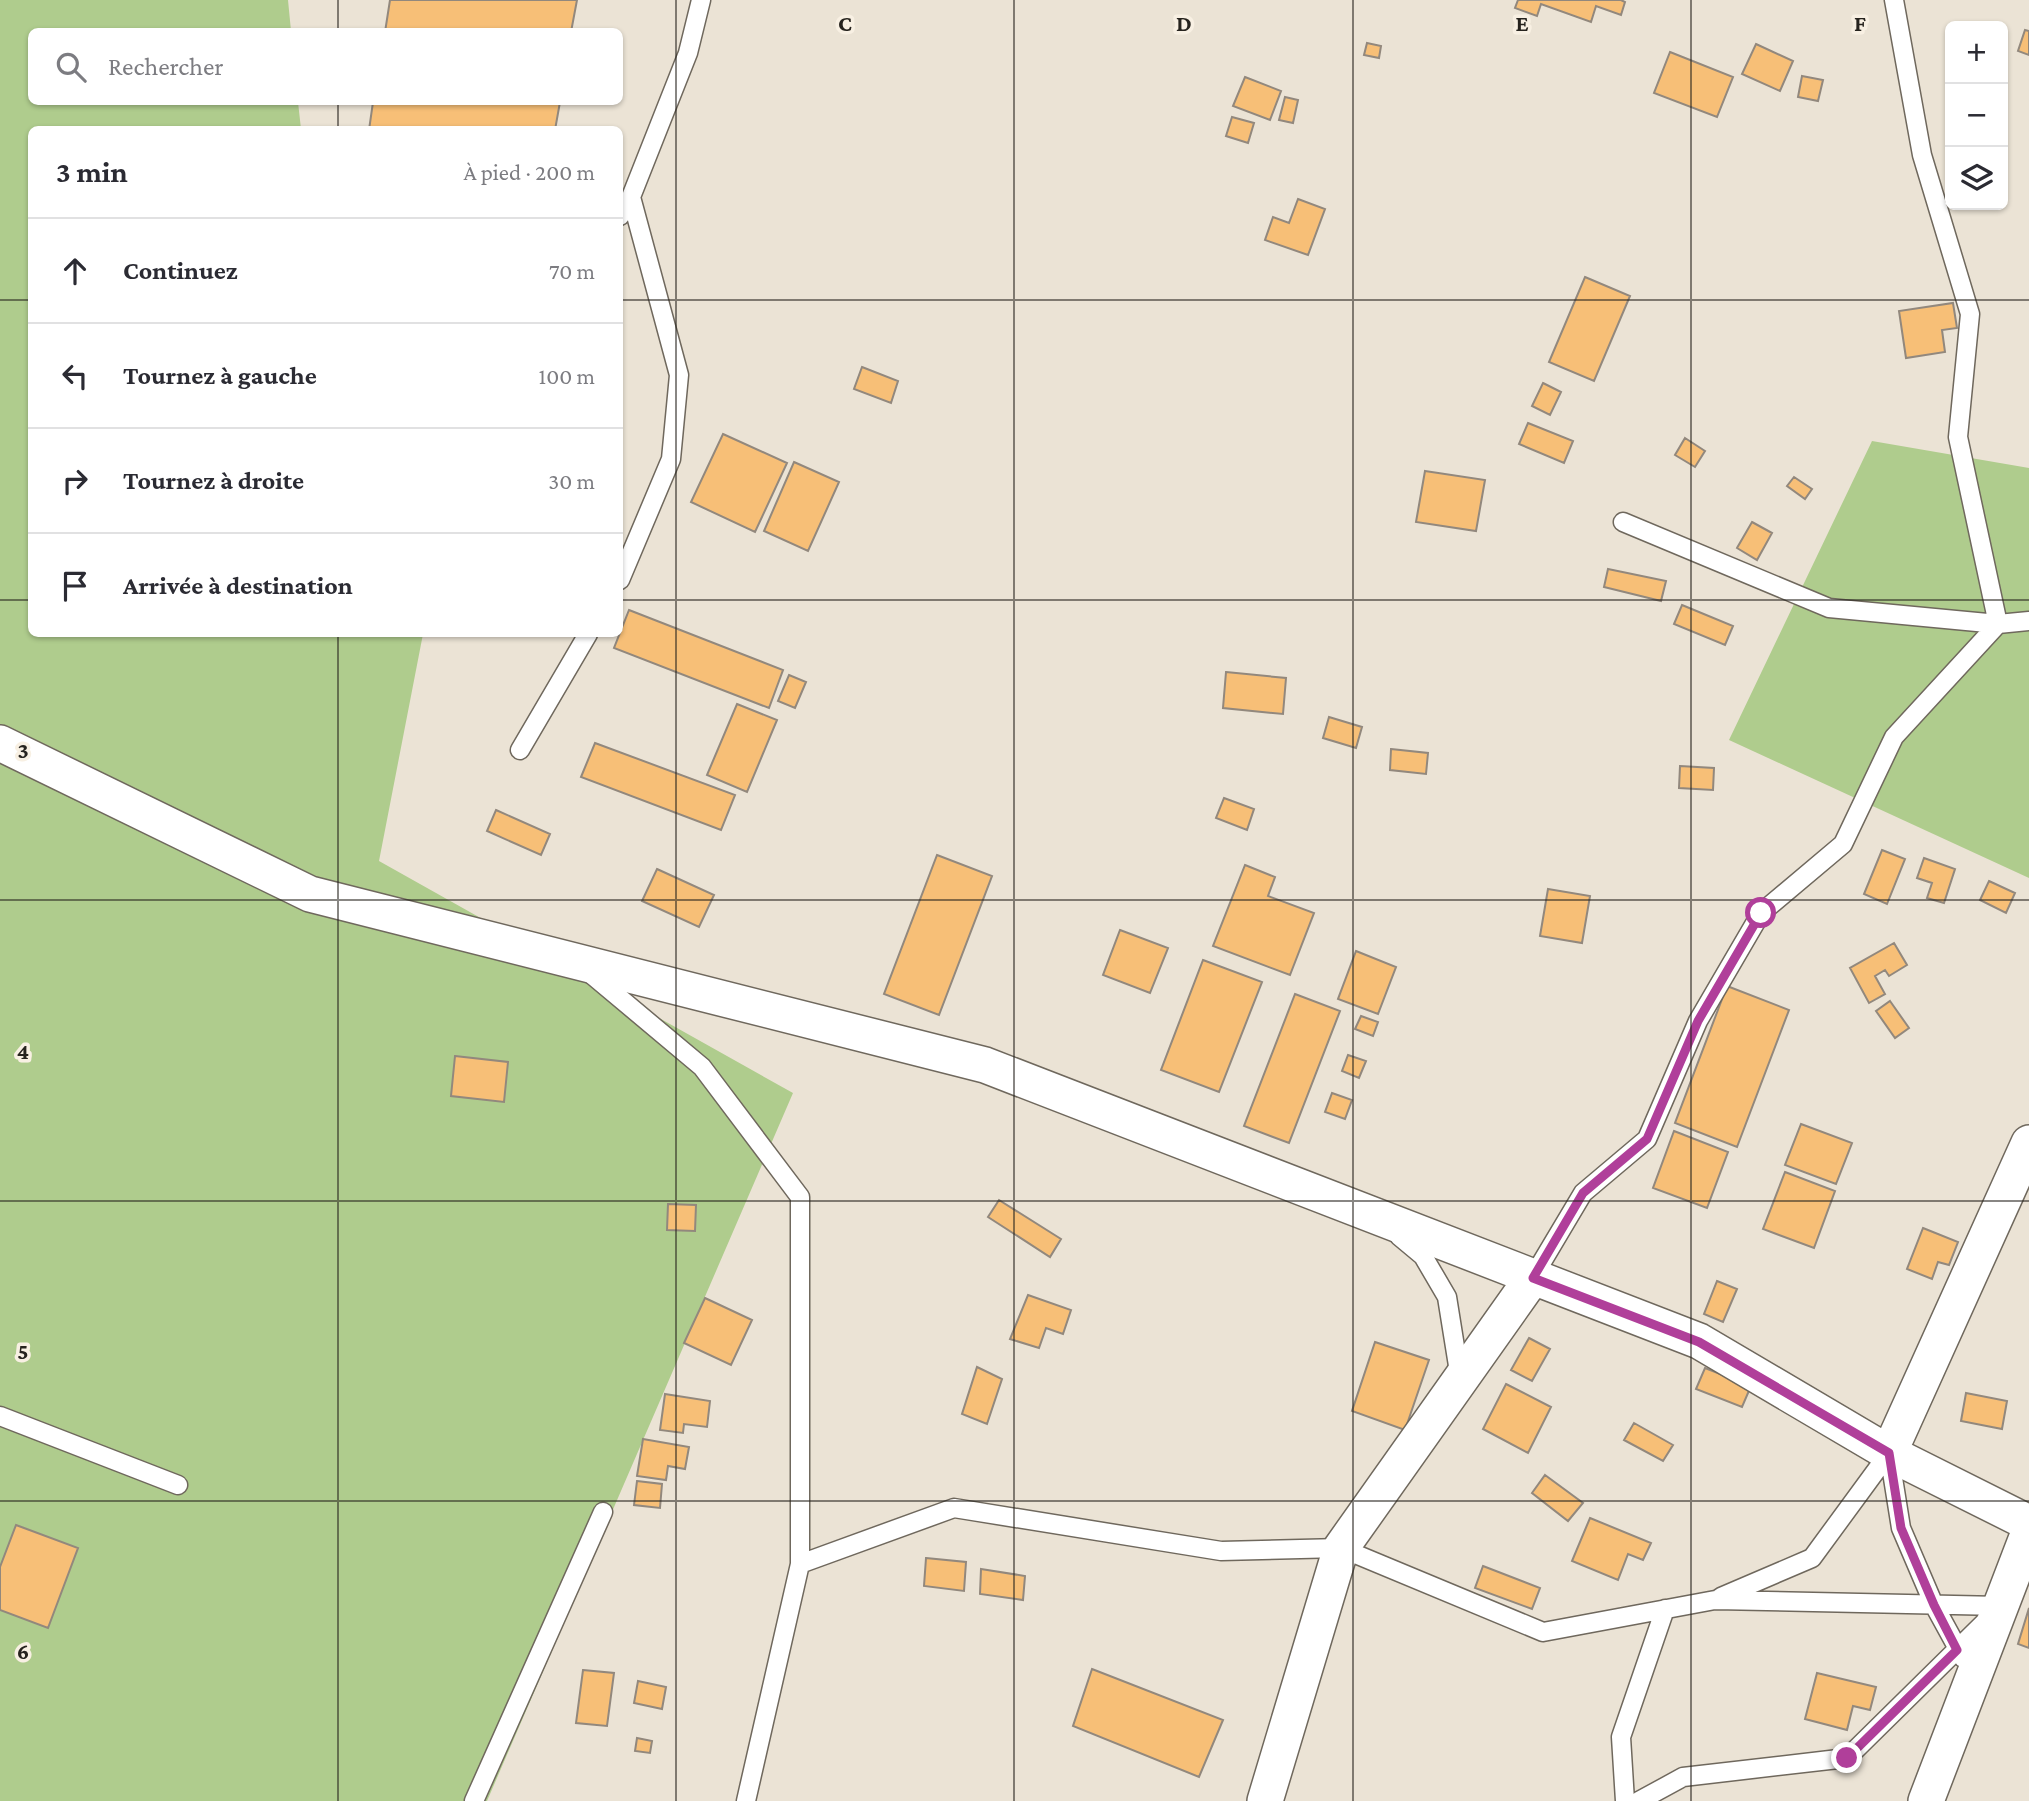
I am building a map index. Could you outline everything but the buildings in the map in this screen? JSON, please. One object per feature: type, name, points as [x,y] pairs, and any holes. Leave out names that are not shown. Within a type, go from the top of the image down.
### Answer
[{"type":"street","points":[[0,743],[310,894],[985,1065],[1699,1342],[1889,1453],[2029,1523]]},
{"type":"street","points":[[1889,1453],[2029,1143]]},
{"type":"street","points":[[1265,1801],[1340,1548],[1533,1278]]},
{"type":"street","points":[[1926,1801],[1966,1662],[2001,1606],[2029,1532]]},
{"type":"lane","points":[[623,211],[631,197],[688,53],[701,0]]},
{"type":"lane","points":[[1894,0],[1922,155],[1970,314],[1958,437],[1998,624]]},
{"type":"lane","points":[[623,573],[671,459],[679,375],[631,197]]},
{"type":"lane","points":[[1623,522],[1829,608],[1998,624],[2029,621]]},
{"type":"lane","points":[[1533,1278],[1583,1193],[1647,1139],[1698,1021],[1761,913],[1843,844],[1894,737],[1998,624]]},
{"type":"lane","points":[[520,750],[586,637]]},
{"type":"lane","points":[[578,962],[702,1067],[800,1197],[800,1564],[746,1801]]},
{"type":"lane","points":[[1378,1218],[1423,1256],[1447,1297],[1460,1380]]},
{"type":"lane","points":[[0,1416],[178,1485]]},
{"type":"lane","points":[[1715,1600],[1812,1558],[1889,1453]]},
{"type":"lane","points":[[1639,1801],[1683,1777],[1847,1758],[1966,1662],[1934,1605],[1901,1528],[1889,1453]]},
{"type":"lane","points":[[800,1564],[954,1508],[1221,1551],[1340,1548],[1542,1632],[1715,1600],[2001,1606]]},
{"type":"lane","points":[[474,1801],[603,1512]]},
{"type":"lane","points":[[1625,1801],[1620,1737],[1665,1609]]},
{"type":"green space","points":[[0,0],[288,0],[291,28],[28,28],[28,105],[298,105],[301,126],[28,126],[28,637],[422,637],[379,861],[793,1093],[487,1801],[0,1801]]},
{"type":"green space","points":[[1872,441],[2029,468],[2029,878],[1729,740]]},
{"type":"route","points":[[1761,913],[1698,1021],[1647,1139],[1583,1193],[1533,1278],[1699,1342],[1889,1453],[1901,1528],[1934,1605],[1957,1650],[1847,1758]]}]
